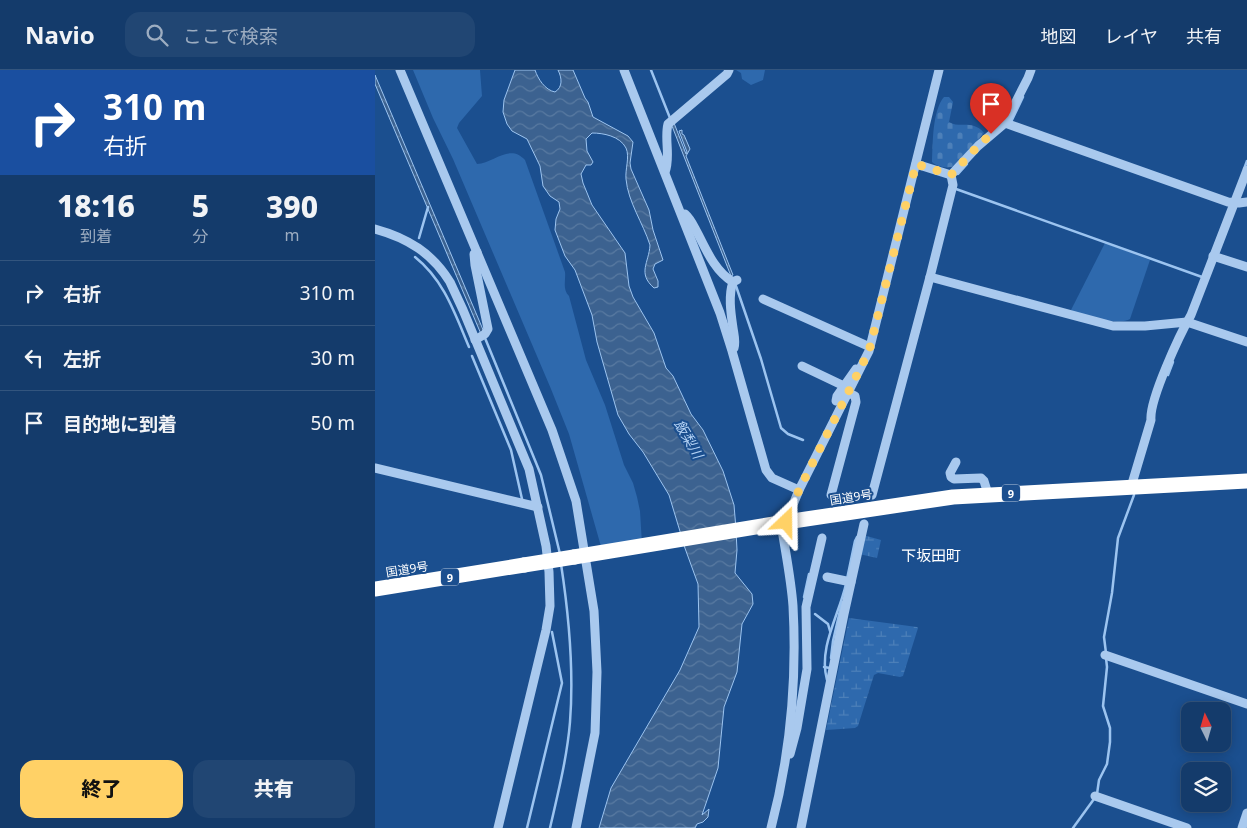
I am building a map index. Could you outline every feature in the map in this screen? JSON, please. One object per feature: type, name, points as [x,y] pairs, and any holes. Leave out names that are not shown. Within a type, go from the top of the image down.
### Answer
[{"type":"highway","name":"国道9号","points":[[375,589],[926,500],[988,494],[1247,481]]},
{"type":"street","points":[[400,70],[552,430],[576,501],[583,555],[594,611],[597,672],[593,750],[576,828]]},
{"type":"street","points":[[624,70],[720,313],[766,470],[772,478],[799,490]]},
{"type":"street","points":[[665,173],[669,124],[727,74],[729,70]]},
{"type":"street","points":[[771,828],[785,760],[792,693],[793,604],[781,523],[870,347],[939,70]]},
{"type":"street","points":[[951,175],[978,146],[1005,123],[1031,70]]},
{"type":"street","points":[[1005,123],[1228,202],[1247,202]]},
{"type":"street","points":[[916,164],[951,175]]},
{"type":"street","points":[[1131,487],[1151,420],[1153,405],[1247,170]]},
{"type":"street","points":[[872,495],[953,185],[951,175]]},
{"type":"street","points":[[681,214],[688,217],[720,271],[736,281],[731,297],[735,343],[732,351]]},
{"type":"street","points":[[375,228],[405,239],[423,250],[436,263],[453,288],[524,454],[546,546],[550,595],[549,616],[498,828]]},
{"type":"street","points":[[475,340],[485,334],[488,329],[475,265],[474,254],[477,252]]},
{"type":"street","points":[[1213,256],[1247,267]]},
{"type":"street","points":[[930,277],[1113,326],[1145,326],[1187,322],[1247,342]]},
{"type":"street","points":[[763,299],[870,347]]},
{"type":"street","points":[[802,366],[855,396],[856,402],[831,495]]},
{"type":"street","points":[[836,400],[847,390]]},
{"type":"street","points":[[956,462],[950,473],[951,477],[954,479],[981,478],[984,481],[988,494]]},
{"type":"street","points":[[375,468],[538,507]]},
{"type":"street","points":[[801,828],[848,582],[863,524]]},
{"type":"street","points":[[785,760],[792,749],[805,680],[807,658],[806,607],[822,538]]},
{"type":"street","points":[[827,577],[848,582]]},
{"type":"street","points":[[1106,656],[1247,704]]},
{"type":"street","points":[[1096,796],[1187,828]]},
{"type":"street","points":[[1242,828],[1247,813]]},
{"type":"green space","points":[[413,70],[480,70],[482,96],[459,123],[457,128],[477,164],[502,155],[514,153],[525,160],[565,272],[566,290],[586,360],[605,405],[624,465],[633,483],[640,511],[642,544],[602,550],[569,434],[453,159]]},
{"type":"green space","points":[[736,70],[765,70],[763,80],[751,85],[742,79],[741,73]]},
{"type":"green space","points":[[944,97],[949,97],[953,102],[949,122],[957,125],[975,126],[984,133],[954,166],[949,167],[940,166],[932,162],[935,119]]},
{"type":"green space","points":[[1105,243],[1150,260],[1130,319],[1125,321],[1110,321],[1083,315],[1071,310]]},
{"type":"green space","points":[[863,535],[881,540],[877,558],[859,554]]},
{"type":"green space","points":[[849,618],[918,628],[903,676],[878,673],[874,675],[858,726],[855,728],[826,730]]},
{"type":"water","name":"飯梨川","points":[[515,70],[535,70],[542,84],[555,92],[558,90],[561,82],[558,70],[573,70],[593,117],[628,136],[633,142],[631,169],[649,210],[653,230],[663,260],[655,264],[653,269],[658,281],[658,287],[654,288],[646,277],[645,268],[650,245],[627,188],[628,155],[626,148],[620,141],[611,136],[592,133],[586,139],[587,151],[593,162],[591,165],[586,165],[581,174],[583,183],[592,205],[625,253],[629,286],[633,297],[654,333],[666,368],[673,376],[691,414],[703,430],[723,471],[734,505],[736,529],[682,538],[669,495],[618,415],[597,342],[592,315],[575,270],[565,256],[555,230],[556,219],[560,209],[559,202],[550,196],[543,186],[540,166],[527,139],[512,131],[507,124],[503,112],[504,100]]},
{"type":"water","points":[[375,75],[484,332],[481,334],[375,84]]},
{"type":"water","points":[[674,123],[686,154],[687,152],[679,131],[682,130],[682,134],[690,149],[686,156],[733,275],[731,276],[672,126]]},
{"type":"water","points":[[736,531],[735,573],[752,594],[753,604],[742,624],[737,672],[724,707],[718,768],[702,815],[709,809],[708,817],[703,822],[697,824],[695,828],[599,828],[611,788],[680,670],[699,627],[698,584],[682,540]]},
{"type":"waterway","points":[[651,70],[670,118]]},
{"type":"waterway","points":[[1011,122],[1023,97]]},
{"type":"waterway","points":[[1244,169],[1247,161]]},
{"type":"waterway","points":[[958,174],[967,164]]},
{"type":"waterway","points":[[956,189],[1202,277]]},
{"type":"waterway","points":[[419,238],[428,207]]},
{"type":"waterway","points":[[415,257],[434,276],[448,298],[469,347]]},
{"type":"waterway","points":[[736,286],[761,359],[781,428],[788,434],[803,440]]},
{"type":"waterway","points":[[485,338],[541,475],[560,554]]},
{"type":"waterway","points":[[472,356],[511,450],[522,499]]},
{"type":"waterway","points":[[1168,375],[1173,362]]},
{"type":"waterway","points":[[1106,653],[1104,637],[1112,593],[1118,538],[1134,495]]},
{"type":"waterway","points":[[847,579],[857,537]]},
{"type":"waterway","points":[[550,828],[567,749],[571,702],[570,643],[561,564]]},
{"type":"waterway","points":[[804,597],[809,574]]},
{"type":"waterway","points":[[827,680],[825,668],[827,644],[846,584]]},
{"type":"waterway","points":[[831,658],[842,602]]},
{"type":"waterway","points":[[815,614],[828,624],[830,631]]},
{"type":"waterway","points":[[527,828],[562,683],[552,632]]},
{"type":"waterway","points":[[1097,794],[1099,780],[1107,764],[1110,742],[1110,728],[1103,706],[1107,667],[1106,658]]},
{"type":"waterway","points":[[824,667],[830,668]]},
{"type":"waterway","points":[[1073,828],[1094,799]]},
{"type":"district","name":"下坂田町","points":[[931,555]]},
{"type":"route","points":[[786,522],[799,490],[869,351],[916,164],[951,175],[970,153],[991,134]]}]
